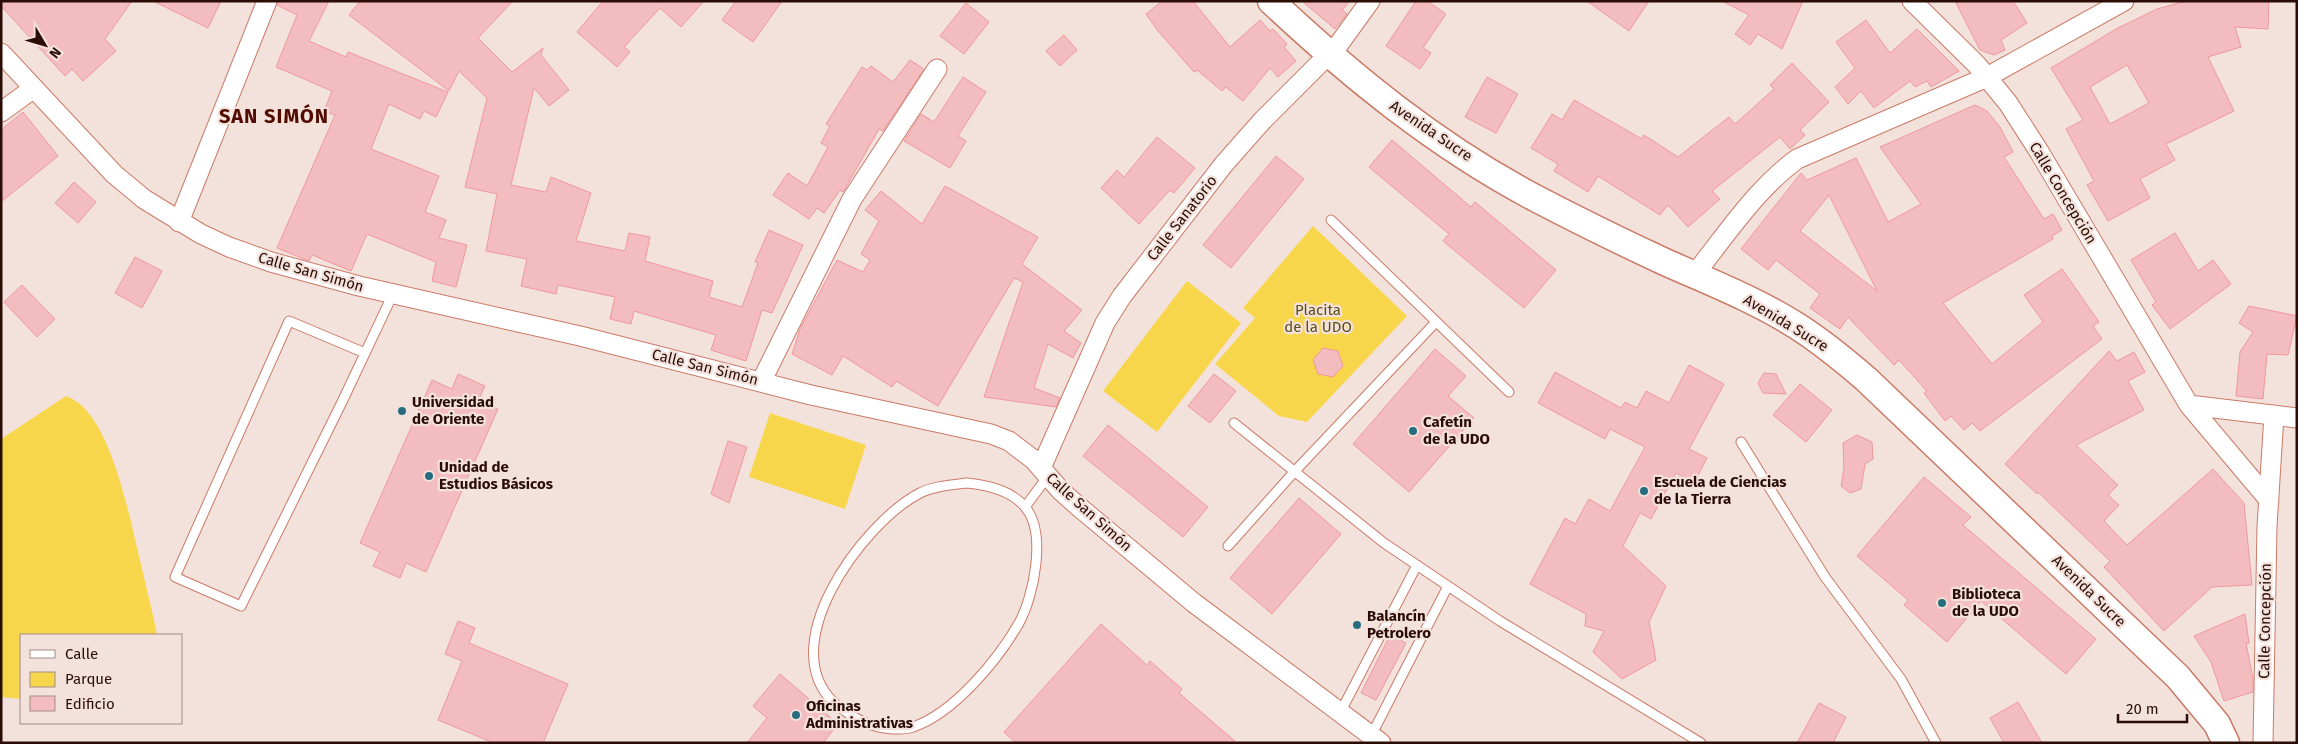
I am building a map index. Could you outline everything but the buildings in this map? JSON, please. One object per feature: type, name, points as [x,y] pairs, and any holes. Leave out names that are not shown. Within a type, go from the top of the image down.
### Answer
[{"type":"street","points":[[179,222],[267,1]]},
{"type":"street","name":"Avenida Sucre","points":[[1271,1],[1388,103],[1466,156],[1534,197],[1694,275],[1744,297],[1797,326],[1828,347],[1866,379],[2178,677],[2217,724],[2226,743]]},
{"type":"street","name":"Calle Sanatorio","points":[[1044,472],[1101,332],[1122,296],[1224,164],[1262,121],[1347,36],[1370,1]]},
{"type":"street","name":"Calle Concepción","points":[[1912,1],[1976,64],[2008,103],[2040,153],[2189,405],[2269,500]]},
{"type":"street","points":[[1694,275],[1760,193],[1786,167],[1797,159],[1987,77],[2124,1]]},
{"type":"street","name":"Calle San Simón","points":[[1,53],[114,174],[144,199],[208,238],[271,262],[393,294],[580,336],[761,382],[991,434],[1009,441],[1034,460],[1079,507],[1194,602],[1376,739]]},
{"type":"street","points":[[761,382],[852,199],[937,69]]},
{"type":"street","points":[[1,112],[34,88]]},
{"type":"street","points":[[2189,405],[2297,418]]},
{"type":"street","name":"Calle Concepción","points":[[2264,743],[2269,500],[2274,415]]},
{"type":"lane","points":[[1331,220],[1509,392]]},
{"type":"lane","points":[[365,353],[289,321],[174,577],[241,606],[365,353],[393,294]]},
{"type":"lane","points":[[1228,546],[1295,471],[1436,322]]},
{"type":"lane","points":[[1234,422],[1384,543],[1500,621],[1701,743]]},
{"type":"lane","points":[[1741,442],[1830,584],[1901,679],[1936,743]]},
{"type":"lane","points":[[1025,507],[1044,472]]},
{"type":"lane","points":[[967,483],[989,486],[1004,492],[1025,507],[1035,527],[1036,545],[1035,574],[1029,598],[1020,621],[1003,648],[960,696],[941,712],[925,722],[911,728],[895,729],[878,727],[857,719],[829,699],[814,666],[814,648],[819,618],[836,578],[866,539],[889,516],[920,493],[936,487],[967,483]]},
{"type":"lane","points":[[1340,713],[1417,565]]},
{"type":"lane","points":[[1376,739],[1448,586]]},
{"type":"green space","name":"Placita de la UDO","points":[[1313,226],[1407,316],[1307,422],[1279,416],[1215,364],[1255,318],[1243,308]]},
{"type":"green space","points":[[1187,281],[1241,323],[1157,432],[1103,391]]},
{"type":"green space","points":[[66,396],[81,405],[95,421],[106,442],[123,491],[157,634],[20,634],[20,699],[1,697],[1,439]]},
{"type":"green space","points":[[770,413],[866,445],[845,509],[749,477]]},
{"type":"place","name":"Universidad de Oriente","points":[[402,411]]},
{"type":"place","name":"Cafetín de la UDO","points":[[1413,431]]},
{"type":"place","name":"Unidad de Estudios Básicos","points":[[429,476]]},
{"type":"place","name":"Escuela de Ciencias de la Tierra","points":[[1644,491]]},
{"type":"place","name":"Biblioteca de la UDO","points":[[1942,603]]},
{"type":"place","name":"Balancín Petrolero","points":[[1357,625]]},
{"type":"place","name":"Oficinas Administrativas","points":[[796,715]]},
{"type":"district","name":"SAN SIMÓN","points":[[274,116]]}]
